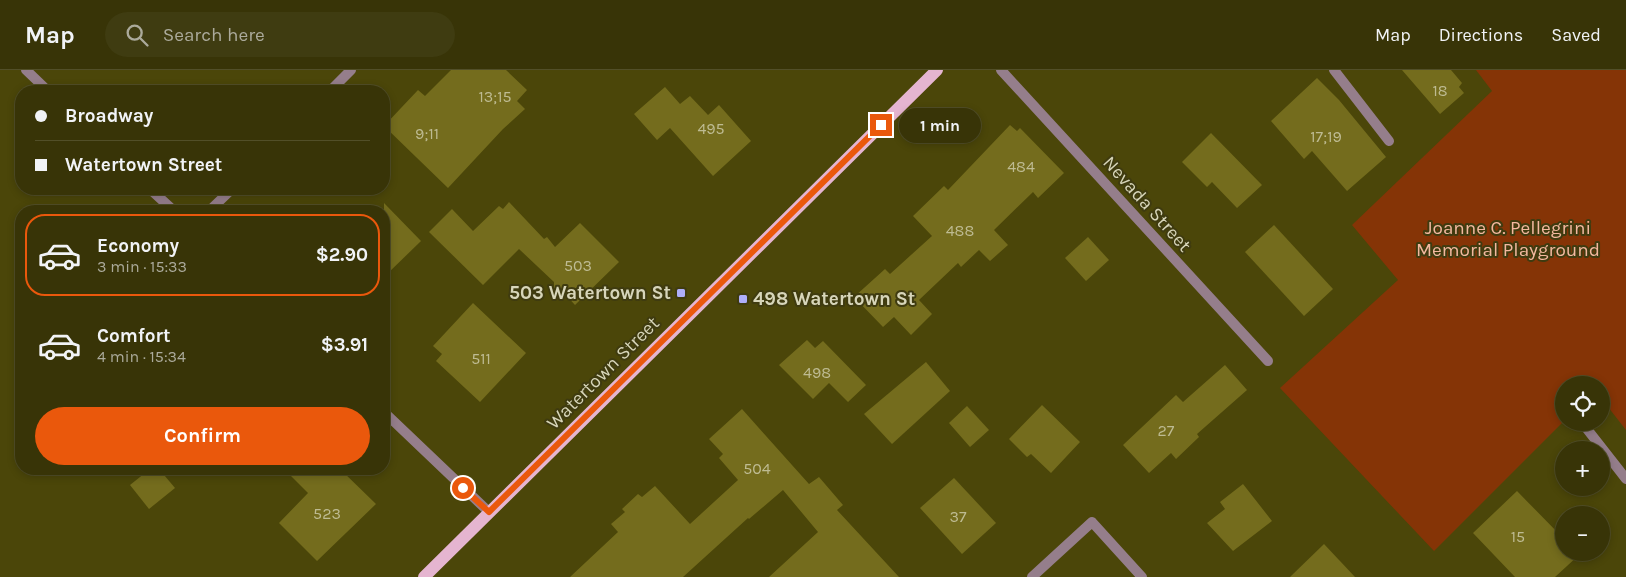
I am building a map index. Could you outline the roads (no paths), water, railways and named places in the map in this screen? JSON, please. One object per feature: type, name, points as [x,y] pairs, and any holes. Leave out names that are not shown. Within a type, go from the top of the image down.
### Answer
[{"type":"main road","name":"Watertown Street","points":[[424,577],[937,70]]},
{"type":"street","points":[[26,70],[42,85]]},
{"type":"street","points":[[336,85],[351,70]]},
{"type":"street","name":"Nevada Street","points":[[1001,70],[1268,361]]},
{"type":"street","points":[[1334,70],[1389,140]]},
{"type":"street","points":[[157,195],[167,205]]},
{"type":"street","points":[[215,205],[226,195]]},
{"type":"street","points":[[390,418],[489,512]]},
{"type":"street","points":[[1589,431],[1626,479]]},
{"type":"street","points":[[1032,577],[1092,522],[1142,577]]},
{"type":"place","name":"503 Watertown St","points":[[681,293]]},
{"type":"place","name":"498 Watertown St","points":[[743,299]]},
{"type":"park label","name":"Joanne C. Pellegrini Memorial Playground","points":[[1508,239]]}]
